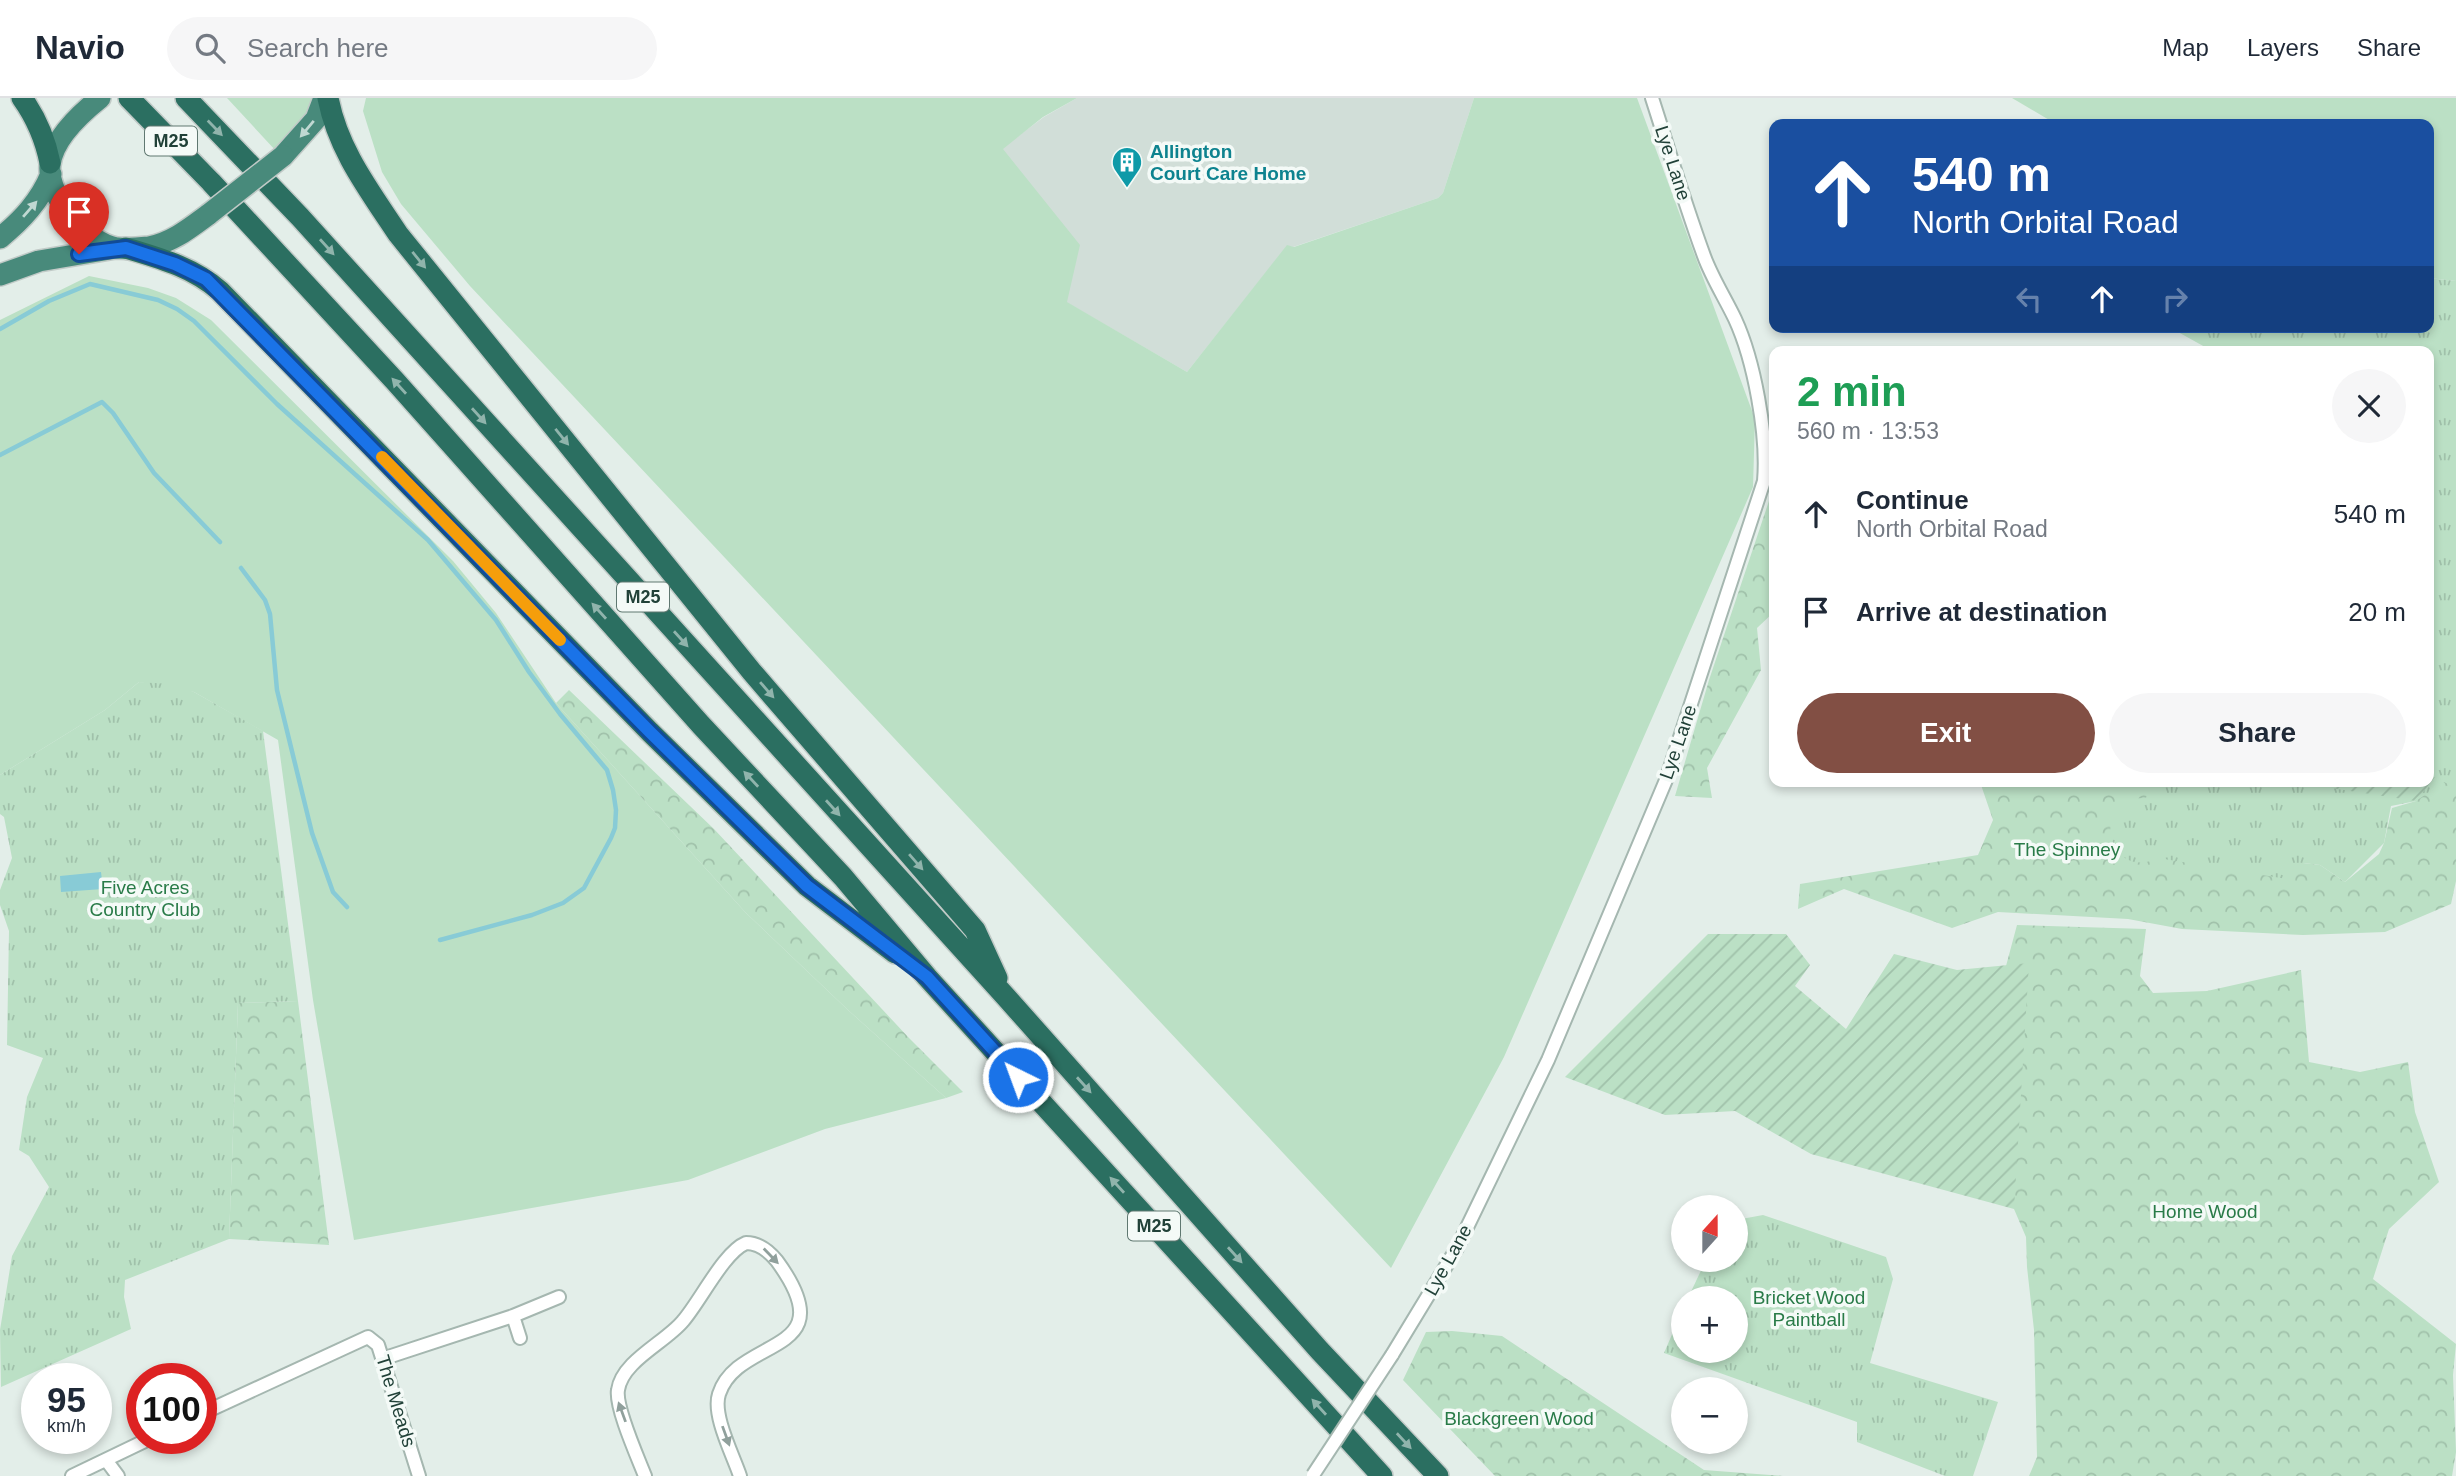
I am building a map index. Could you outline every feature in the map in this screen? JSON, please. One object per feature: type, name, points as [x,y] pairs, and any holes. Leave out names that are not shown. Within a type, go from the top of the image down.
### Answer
[{"type":"highway","points":[[22,98],[36,117],[45,141],[50,169],[64,206],[88,234],[121,248]]},
{"type":"highway","name":"M25","points":[[129,98],[211,182],[395,382],[701,725],[843,877],[927,977],[1382,1476]]},
{"type":"highway","name":"M25","points":[[186,98],[300,217],[1006,997],[1320,1350],[1438,1476]]},
{"type":"highway","points":[[0,275],[39,261],[121,248],[147,247],[164,243],[182,234],[283,156],[316,120],[326,98]]},
{"type":"highway","name":"M25","points":[[326,98],[346,153],[398,234],[752,672],[975,930],[1006,997]]},
{"type":"highway","points":[[0,237],[43,193],[65,133],[75,119],[98,99]]},
{"type":"highway","name":"M25","points":[[121,248],[192,271],[220,291],[650,732],[807,886],[927,977]]},
{"type":"street","name":"Lye Lane","points":[[1312,1476],[1392,1355],[1457,1248],[1548,1060],[1666,780],[1764,481],[1766,458],[1744,346],[1736,320],[1705,258],[1652,98]]},
{"type":"street","points":[[645,1476],[617,1399],[621,1380],[633,1365],[682,1323],[705,1293],[728,1255],[746,1242],[761,1247],[774,1257],[797,1291],[800,1317],[792,1332],[733,1372],[720,1392],[718,1410],[740,1476]]},
{"type":"street","points":[[382,1359],[513,1316],[559,1297]]},
{"type":"street","points":[[513,1316],[520,1338]]},
{"type":"street","name":"The Meads","points":[[217,1407],[362,1338],[373,1339],[378,1345],[419,1476]]},
{"type":"street","points":[[72,1476],[126,1450]]},
{"type":"street","points":[[106,1460],[117,1476]]},
{"type":"shaded area","points":[[1077,98],[1474,98],[1443,193],[1438,198],[1293,247],[1287,246],[1187,372],[1066,302],[1002,148],[1044,117]]},
{"type":"green space","points":[[227,98],[312,98],[303,120],[276,151]]},
{"type":"green space","points":[[366,98],[1077,98],[1043,117],[1003,149],[1080,245],[1067,302],[1187,372],[1287,245],[1294,247],[1438,198],[1443,193],[1474,98],[1637,98],[1755,419],[1753,487],[1504,1057],[1391,1268],[470,286],[401,204],[382,172],[363,111]]},
{"type":"green space","points":[[2012,98],[2456,98],[2456,281],[2434,279],[2434,119],[2048,119]]},
{"type":"green space","points":[[89,276],[148,288],[176,298],[211,320],[453,561],[496,613],[556,703],[746,913],[946,1098],[825,1129],[688,1180],[354,1240],[313,1000],[278,740],[194,692],[139,682],[105,710],[0,775],[0,320]]},
{"type":"green space","points":[[2434,279],[2456,281],[2456,788],[2444,782],[2416,801],[2391,806],[2384,843],[2345,882],[2320,865],[2303,863],[2287,879],[2158,858],[2140,862],[2126,859],[2116,849],[2111,836],[2111,822],[2117,810],[2128,801],[2146,798],[2149,787],[2434,787],[2434,346],[2203,346],[2180,333],[2434,333]]},
{"type":"green space","points":[[1769,501],[1769,617],[1757,628],[1761,670],[1707,768],[1712,798],[1675,796],[1709,680]]},
{"type":"green space","name":"Five Acres Country Club","points":[[139,682],[171,684],[194,692],[263,731],[298,1001],[238,1003],[229,1239],[125,1280],[124,1297],[131,1329],[55,1363],[21,1363],[21,1378],[1,1387],[0,1330],[12,1256],[49,1187],[29,1156],[19,1150],[27,1097],[43,1058],[7,1045],[9,931],[0,905],[0,890],[12,858],[4,817],[0,814],[0,775],[105,710]]},
{"type":"green space","points":[[569,690],[714,829],[963,1092],[946,1098],[746,913],[556,703]]},
{"type":"green space","name":"The Spinney","points":[[2434,778],[2456,780],[2456,881],[2451,904],[2385,932],[2303,935],[2182,929],[2128,919],[1998,912],[1952,928],[1844,889],[1798,909],[1800,884],[1978,855],[1993,820],[1982,787],[2161,787],[2303,863],[2320,865],[2345,882],[2379,854],[2392,808],[2416,801],[2427,787],[2434,787]]},
{"type":"green space","points":[[2324,787],[2427,787],[2416,801]]},
{"type":"green space","name":"Home Wood","points":[[2017,925],[2146,929],[2140,976],[2153,993],[2207,991],[2301,970],[2309,1062],[2360,1072],[2408,1062],[2415,1112],[2439,1182],[2389,1229],[2373,1279],[2456,1344],[2453,1375],[2456,1452],[2452,1476],[2029,1476],[2037,1457],[2034,1330],[2026,1237],[2014,1209],[2006,966]]},
{"type":"green space","points":[[1708,934],[1786,934],[1810,965],[1795,986],[1846,1029],[1894,954],[1957,970],[2029,963],[2014,1209],[1811,1154],[1735,1111],[1665,1115],[1565,1077]]},
{"type":"green space","points":[[298,1001],[329,1245],[229,1239],[238,1003]]},
{"type":"green space","name":"Bricket Wood Paintball","points":[[1763,1215],[1886,1257],[1893,1279],[1870,1363],[1998,1402],[1973,1476],[1945,1476],[1857,1442],[1857,1422],[1748,1383],[1748,1377],[1731,1377],[1692,1363],[1748,1363],[1748,1286],[1694,1286],[1700,1272],[1748,1272],[1748,1218]]},
{"type":"green space","name":"Blackgreen Wood","points":[[1452,1331],[1502,1336],[1671,1448],[1671,1454],[1680,1454],[1704,1470],[1783,1476],[1495,1476],[1403,1380],[1426,1332]]},
{"type":"green space","name":"Bricket Wood Paintball","points":[[1671,1337],[1671,1356],[1664,1353]]},
{"type":"water","points":[[101,872],[103,889],[61,892],[60,876]]},
{"type":"waterway","points":[[0,329],[49,301],[90,284],[158,300],[194,321],[277,404],[428,540],[496,620],[560,714],[607,770],[616,810],[615,828],[584,888],[563,903],[532,915],[440,940]]},
{"type":"waterway","points":[[0,455],[102,402],[113,413],[154,473],[220,542]]},
{"type":"waterway","points":[[241,568],[265,600],[270,614],[277,690],[312,833],[333,892],[347,907]]},
{"type":"slow traffic","points":[[382,457],[560,640]]},
{"type":"place","name":"Allington Court Care Home","points":[[1127,189]]},
{"type":"route","points":[[79,254],[126,248],[192,271],[220,291],[650,732],[807,886],[927,977],[1018,1077]]}]
